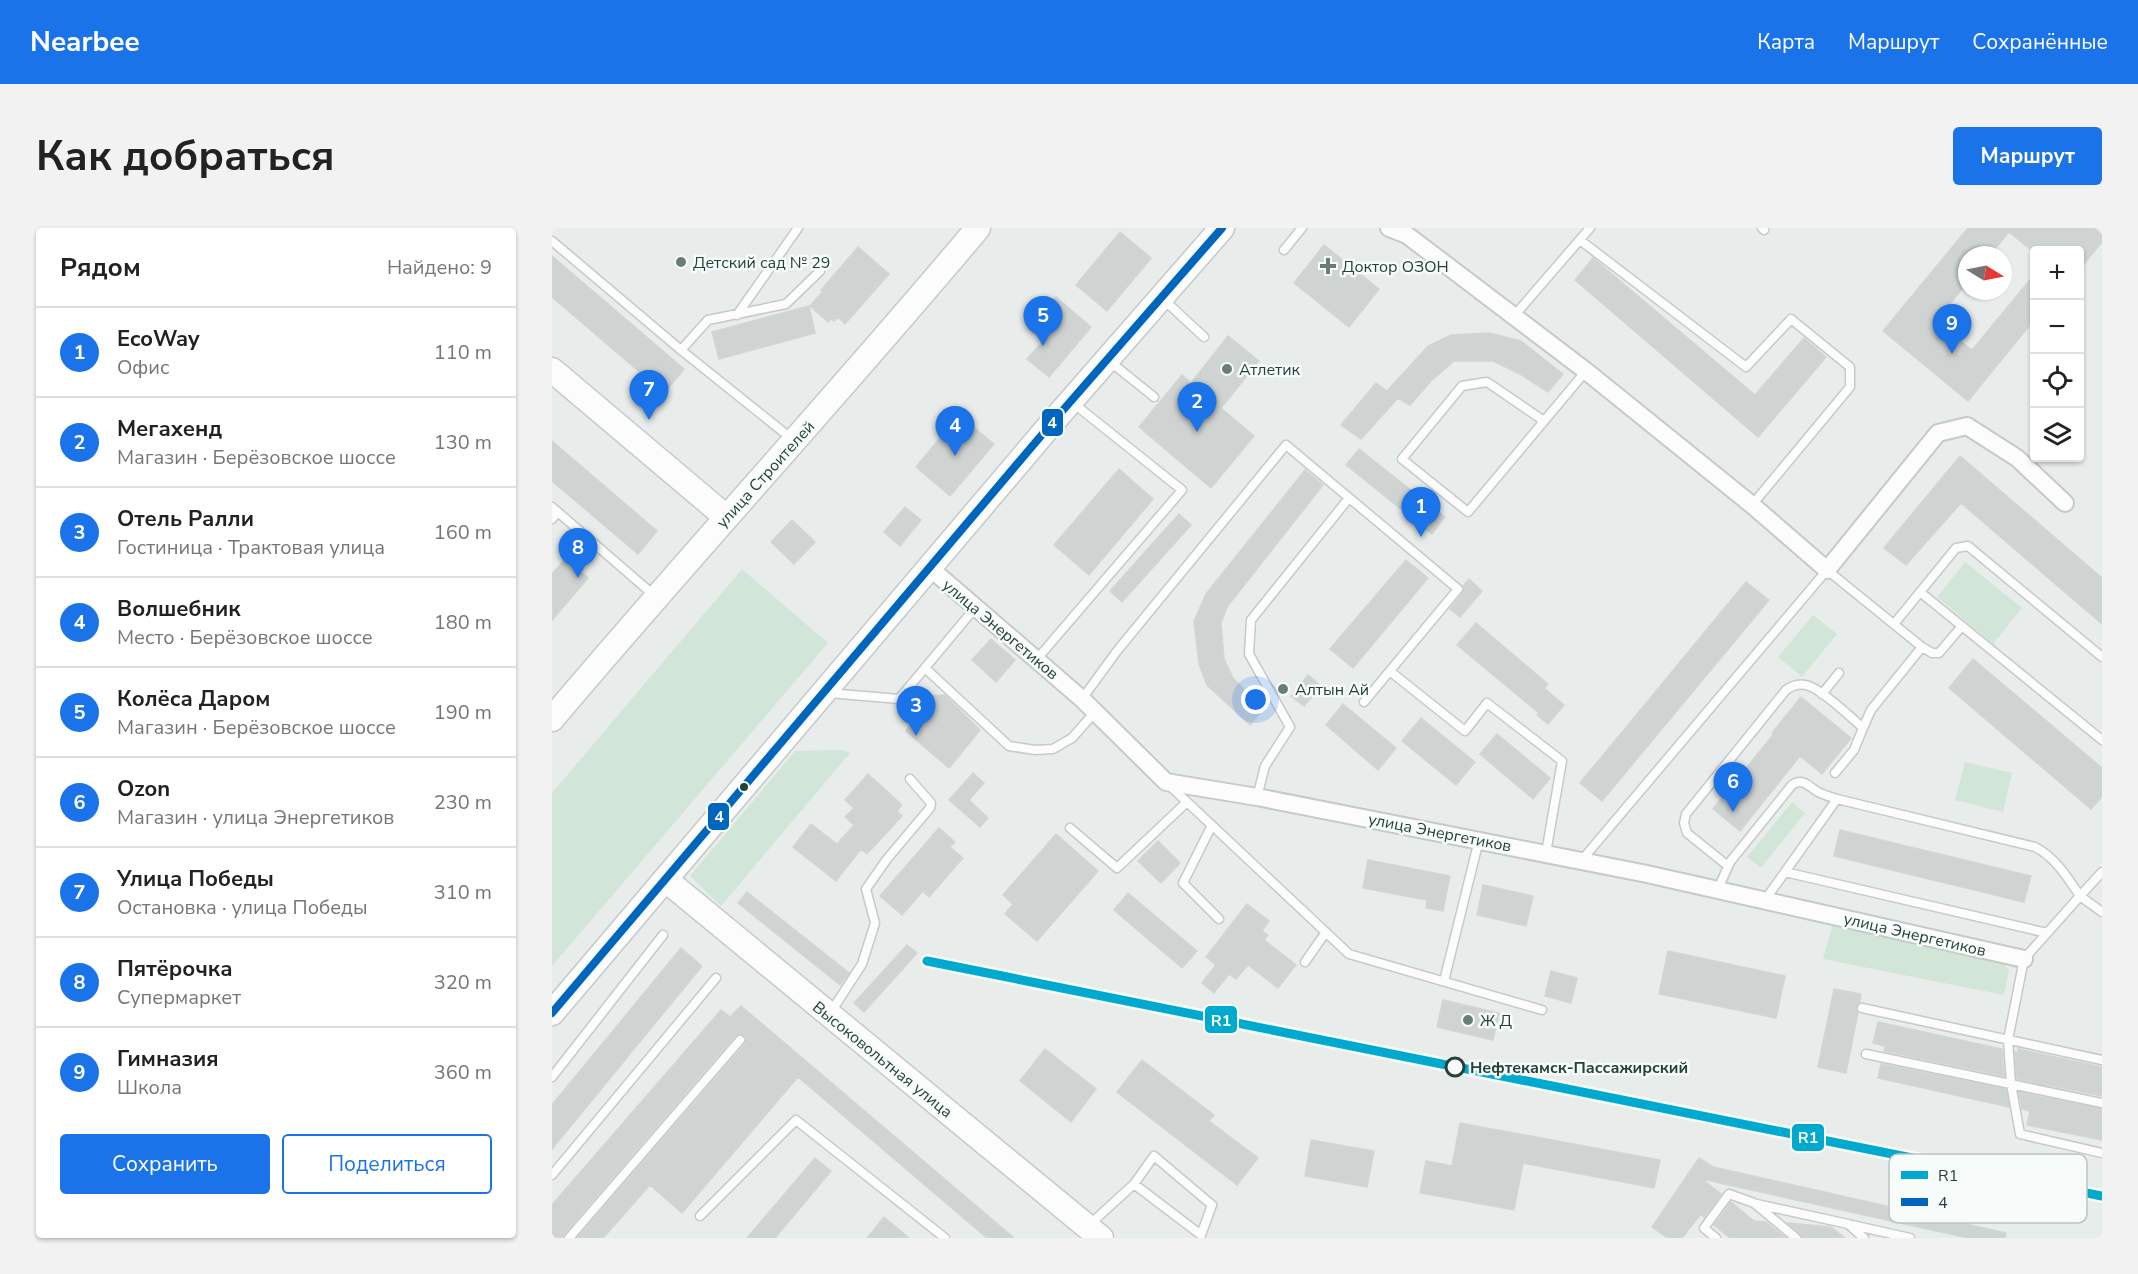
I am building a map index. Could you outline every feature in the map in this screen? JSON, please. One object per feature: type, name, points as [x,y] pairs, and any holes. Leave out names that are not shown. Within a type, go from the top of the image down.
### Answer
[{"type":"main road","name":"улица Строителей","points":[[552,719],[978,228]]},
{"type":"main road","points":[[552,1012],[1071,401],[1222,228]]},
{"type":"main road","points":[[552,370],[726,517]]},
{"type":"main road","name":"Высоковольтная улица","points":[[666,880],[1094,1232]]},
{"type":"street","points":[[1389,228],[1407,235],[1586,371],[1752,505],[1827,570],[1938,433],[1967,426],[2017,458],[2065,503]]},
{"type":"street","name":"улица Энергетиков","points":[[930,568],[1082,699],[1166,782],[1479,839],[1718,889],[2024,959]]},
{"type":"lane","points":[[737,315],[798,228]]},
{"type":"lane","points":[[1284,250],[1302,228]]},
{"type":"lane","points":[[1514,316],[1590,228]]},
{"type":"lane","points":[[1580,240],[1746,367],[1791,319],[1850,367],[1850,387],[1752,505]]},
{"type":"lane","points":[[552,241],[681,350],[795,441]]},
{"type":"lane","points":[[681,350],[708,320],[786,304],[820,271]]},
{"type":"lane","points":[[1161,298],[1204,337]]},
{"type":"lane","points":[[1107,359],[1154,397]]},
{"type":"lane","points":[[1544,421],[1487,382],[1462,386],[1401,459],[1468,512],[1586,371]]},
{"type":"lane","points":[[1037,659],[1182,490],[1071,401]]},
{"type":"lane","points":[[1082,699],[1118,651],[1286,445],[1458,589],[1364,702]]},
{"type":"lane","points":[[1257,797],[1265,766],[1290,727],[1249,654],[1251,620],[1349,498]]},
{"type":"lane","points":[[554,512],[656,597]]},
{"type":"lane","points":[[1894,624],[1956,548],[1968,546],[1974,548],[2102,657]]},
{"type":"lane","points":[[1581,861],[1827,570],[1932,653],[1939,653],[1962,626]]},
{"type":"lane","points":[[1920,592],[2102,740]]},
{"type":"lane","points":[[825,692],[899,699],[975,608]]},
{"type":"lane","points":[[1835,773],[1854,750],[1871,710],[1922,647]]},
{"type":"lane","points":[[925,668],[1009,746],[1035,750],[1053,749],[1072,738],[1095,711]]},
{"type":"lane","points":[[1391,672],[1465,731],[1487,703],[1562,761],[1546,853]]},
{"type":"lane","points":[[1822,694],[1839,673]]},
{"type":"lane","points":[[1728,866],[1687,832],[1684,823],[1686,814],[1786,690],[1802,684],[1813,687],[1863,728]]},
{"type":"lane","points":[[829,1015],[862,963],[875,923],[866,889],[887,859],[930,808],[931,803],[910,779]]},
{"type":"lane","points":[[1166,782],[1349,954],[1542,1010]]},
{"type":"lane","points":[[1718,889],[1728,866],[1796,782],[1803,782],[1837,799],[2035,847],[2055,862],[2080,896],[2102,912]]},
{"type":"lane","points":[[1765,900],[1837,799]]},
{"type":"lane","points":[[1070,828],[1117,868],[1187,802]]},
{"type":"lane","points":[[1212,825],[1183,883],[1219,919]]},
{"type":"lane","points":[[1444,981],[1479,839]]},
{"type":"lane","points":[[1785,872],[2047,933]]},
{"type":"lane","points":[[2102,872],[2024,959],[2008,1040],[2011,1084],[2020,1134],[2102,1153]]},
{"type":"lane","points":[[1305,962],[1326,932]]},
{"type":"lane","points":[[552,1077],[663,935]]},
{"type":"lane","points":[[552,1175],[716,978]]},
{"type":"lane","points":[[1862,1008],[2102,1060]]},
{"type":"lane","points":[[569,1238],[740,1040]]},
{"type":"lane","points":[[1866,1054],[2102,1103]]},
{"type":"lane","points":[[700,1216],[796,1120],[945,1238]]},
{"type":"lane","points":[[1094,1232],[1154,1156],[1212,1204],[1201,1235],[1134,1184]]},
{"type":"lane","points":[[1716,1238],[1704,1228],[1729,1194],[1754,1203],[1910,1238]]},
{"type":"lane","points":[[1754,1203],[1796,1238]]},
{"type":"lane","points":[[1848,1224],[1864,1238]]},
{"type":"green space","points":[[1965,562],[2022,608],[1993,644],[1937,597]]},
{"type":"green space","points":[[742,569],[828,643],[552,966],[552,793]]},
{"type":"green space","points":[[1813,615],[1837,634],[1802,677],[1778,657]]},
{"type":"green space","points":[[843,750],[850,753],[721,906],[690,876],[795,751]]},
{"type":"green space","points":[[1965,762],[2012,773],[2003,812],[1955,800]]},
{"type":"green space","points":[[1792,802],[1805,813],[1761,868],[1747,857]]},
{"type":"green space","points":[[1833,924],[1996,956],[2009,970],[2004,995],[1823,959]]},
{"type":"building","points":[[1968,228],[2094,228],[2102,235],[2102,242],[2084,264],[2084,246],[2030,246],[2030,249],[2009,232],[1997,246],[1958,246],[1958,294],[1936,321],[1972,350],[2030,280],[2030,325],[1968,401],[1883,331]]},
{"type":"building","points":[[1120,232],[1151,258],[1107,311],[1076,285]]},
{"type":"building","points":[[1324,245],[1379,289],[1349,327],[1294,283]]},
{"type":"building","points":[[858,247],[889,274],[845,324],[838,317],[828,322],[810,306]]},
{"type":"building","points":[[552,256],[684,369],[664,393],[552,297]]},
{"type":"building","points":[[1593,258],[1755,395],[1804,338],[1826,357],[1758,437],[1575,280]]},
{"type":"building","points":[[1056,297],[1091,327],[1049,377],[1027,359],[1043,341],[1029,329]]},
{"type":"building","points":[[809,306],[815,333],[719,359],[712,332]]},
{"type":"building","points":[[1489,333],[1521,341],[1563,374],[1548,392],[1520,374],[1493,361],[1454,361],[1431,381],[1410,405],[1398,398],[1361,439],[1341,425],[1376,383],[1387,391],[1428,346],[1451,335]]},
{"type":"building","points":[[1228,336],[1259,361],[1221,408],[1254,436],[1211,488],[1139,427],[1182,375],[1191,383]]},
{"type":"building","points":[[959,415],[994,444],[950,496],[916,467]]},
{"type":"building","points":[[552,441],[657,531],[638,554],[552,481]]},
{"type":"building","points":[[1359,449],[1445,517],[1432,534],[1346,465]]},
{"type":"building","points":[[1960,456],[2102,578],[2102,624],[1961,503],[1906,565],[1884,548]]},
{"type":"building","points":[[1119,469],[1153,499],[1089,575],[1054,545]]},
{"type":"building","points":[[1305,470],[1323,485],[1227,607],[1221,623],[1224,659],[1233,678],[1246,691],[1267,705],[1250,725],[1207,685],[1199,664],[1194,621],[1206,594]]},
{"type":"building","points":[[905,507],[921,520],[900,546],[884,532]]},
{"type":"building","points":[[1179,514],[1191,525],[1122,602],[1110,591]]},
{"type":"building","points":[[792,520],[815,542],[794,564],[771,542]]},
{"type":"building","points":[[566,558],[588,578],[552,620],[552,574]]},
{"type":"building","points":[[1406,560],[1428,578],[1353,668],[1330,649]]},
{"type":"building","points":[[1469,579],[1482,591],[1460,617],[1450,609],[1463,593],[1463,586]]},
{"type":"building","points":[[1746,582],[1769,600],[1602,801],[1580,783]]},
{"type":"building","points":[[1476,623],[1548,684],[1544,688],[1564,705],[1548,724],[1537,715],[1539,713],[1457,645]]},
{"type":"building","points":[[991,639],[1015,660],[996,682],[972,660]]},
{"type":"building","points":[[1973,659],[2102,768],[2102,797],[2091,809],[1949,688]]},
{"type":"building","points":[[1308,675],[1321,686],[1304,706],[1291,696]]},
{"type":"building","points":[[945,695],[980,730],[949,768],[906,731],[911,723],[911,697]]},
{"type":"building","points":[[1801,697],[1851,738],[1822,774],[1800,756],[1740,831],[1713,809]]},
{"type":"building","points":[[1343,704],[1396,748],[1378,770],[1326,725]]},
{"type":"building","points":[[1421,718],[1475,762],[1456,785],[1402,741]]},
{"type":"building","points":[[1497,734],[1550,778],[1533,799],[1480,754]]},
{"type":"building","points":[[973,773],[984,783],[969,800],[988,818],[980,827],[949,800]]},
{"type":"building","points":[[868,774],[902,805],[897,811],[902,816],[867,854],[861,849],[836,881],[793,847],[811,824],[837,844],[854,825],[845,817],[854,808],[845,800]]},
{"type":"building","points":[[939,828],[955,842],[950,847],[963,858],[929,897],[923,891],[902,915],[880,896]]},
{"type":"building","points":[[1840,830],[2031,876],[2024,902],[1834,856]]},
{"type":"building","points":[[1056,834],[1098,871],[1037,941],[1005,914],[1013,904],[1003,895]]},
{"type":"building","points":[[1158,841],[1180,863],[1161,883],[1138,861]]},
{"type":"building","points":[[1368,860],[1450,876],[1443,911],[1426,908],[1427,900],[1363,888]]},
{"type":"building","points":[[1483,885],[1533,896],[1526,926],[1477,915]]},
{"type":"building","points":[[747,892],[849,973],[840,985],[738,903]]},
{"type":"building","points":[[1128,893],[1197,951],[1182,968],[1114,910]]},
{"type":"building","points":[[1247,904],[1269,921],[1262,931],[1268,935],[1264,940],[1296,965],[1278,988],[1248,965],[1236,979],[1229,974],[1214,993],[1202,983],[1216,965],[1206,957]]},
{"type":"building","points":[[907,945],[917,953],[864,1012],[854,1003]]},
{"type":"building","points":[[681,948],[702,966],[552,1149],[552,1105]]},
{"type":"building","points":[[1668,951],[1785,976],[1776,1018],[1659,994]]},
{"type":"building","points":[[1551,971],[1577,978],[1571,1003],[1545,996]]},
{"type":"building","points":[[1834,989],[1861,994],[1860,1002],[1856,1007],[1858,1013],[1846,1073],[1818,1067]]},
{"type":"building","name":"Ж Д","points":[[1443,1000],[1499,1013],[1493,1040],[1437,1027]]},
{"type":"building","points":[[741,1006],[1014,1238],[987,1238],[798,1077],[682,1213],[650,1185],[603,1238],[577,1238],[745,1044],[746,1037],[741,1034],[735,1036],[564,1234],[563,1238],[552,1238],[552,1205],[721,1010],[730,1017]]},
{"type":"building","points":[[1878,1022],[2002,1049],[2004,1076],[1884,1051],[1885,1046],[1873,1043]]},
{"type":"building","points":[[1045,1049],[1096,1089],[1071,1122],[1020,1081]]},
{"type":"building","points":[[2018,1049],[2102,1067],[2102,1096],[2017,1079],[2015,1052],[2018,1052]]},
{"type":"building","points":[[1142,1060],[1214,1115],[1209,1121],[1258,1158],[1237,1185],[1117,1092]]},
{"type":"building","points":[[1881,1064],[2006,1089],[2009,1107],[1878,1078]]},
{"type":"building","points":[[2019,1092],[2102,1109],[2102,1140],[2027,1125],[2030,1111],[2022,1109]]},
{"type":"building","points":[[1460,1123],[1660,1160],[1654,1188],[1523,1163],[1514,1210],[1420,1193],[1426,1161],[1452,1166]]},
{"type":"building","points":[[1311,1140],[1374,1151],[1367,1187],[1305,1176]]},
{"type":"building","points":[[815,1158],[831,1171],[775,1238],[747,1238]]},
{"type":"building","points":[[1699,1158],[1713,1167],[1889,1207],[1889,1220],[1702,1179],[1721,1194],[1704,1217],[1701,1214],[1682,1238],[1668,1238],[1652,1227]]},
{"type":"building","points":[[1731,1202],[1754,1221],[1766,1222],[1786,1238],[1730,1238],[1714,1225]]},
{"type":"building","points":[[884,1217],[909,1238],[867,1238]]},
{"type":"building","points":[[1788,1223],[1831,1227],[1845,1238],[1802,1238],[1800,1233]]},
{"type":"building","points":[[1900,1223],[1962,1223],[2006,1233],[2005,1238],[1968,1238]]},
{"type":"railway","points":[[927,961],[1454,1067]]},
{"type":"transit line","name":"4","points":[[552,1013],[1057,417],[1222,228]]},
{"type":"transit line","name":"R1","points":[[927,961],[1892,1154]]},
{"type":"transit line","name":"R1","points":[[2087,1193],[2102,1196]]},
{"type":"place","name":"Детский сад № 29","points":[[681,262]]},
{"type":"place","name":"Доктор ОЗОН","points":[[1328,266]]},
{"type":"place","name":"Колёса Даром","points":[[1043,346]]},
{"type":"place","name":"Гимназия","points":[[1952,354]]},
{"type":"place","name":"Атлетик","points":[[1227,369]]},
{"type":"place","name":"Улица Победы","points":[[649,420]]},
{"type":"place","name":"Мегахенд","points":[[1197,432]]},
{"type":"place","name":"Волшебник","points":[[955,456]]},
{"type":"place","name":"EcoWay","points":[[1421,537]]},
{"type":"place","name":"Пятёрочка","points":[[578,578]]},
{"type":"place","name":"Алтын Ай","points":[[1283,689]]},
{"type":"place","name":"Отель Ралли","points":[[916,736]]},
{"type":"place","name":"Ozon","points":[[1733,812]]},
{"type":"place","name":"Ж Д","points":[[1468,1020]]},
{"type":"place","name":"Нефтекамск-Пассажирский","points":[[1455,1067]]}]
